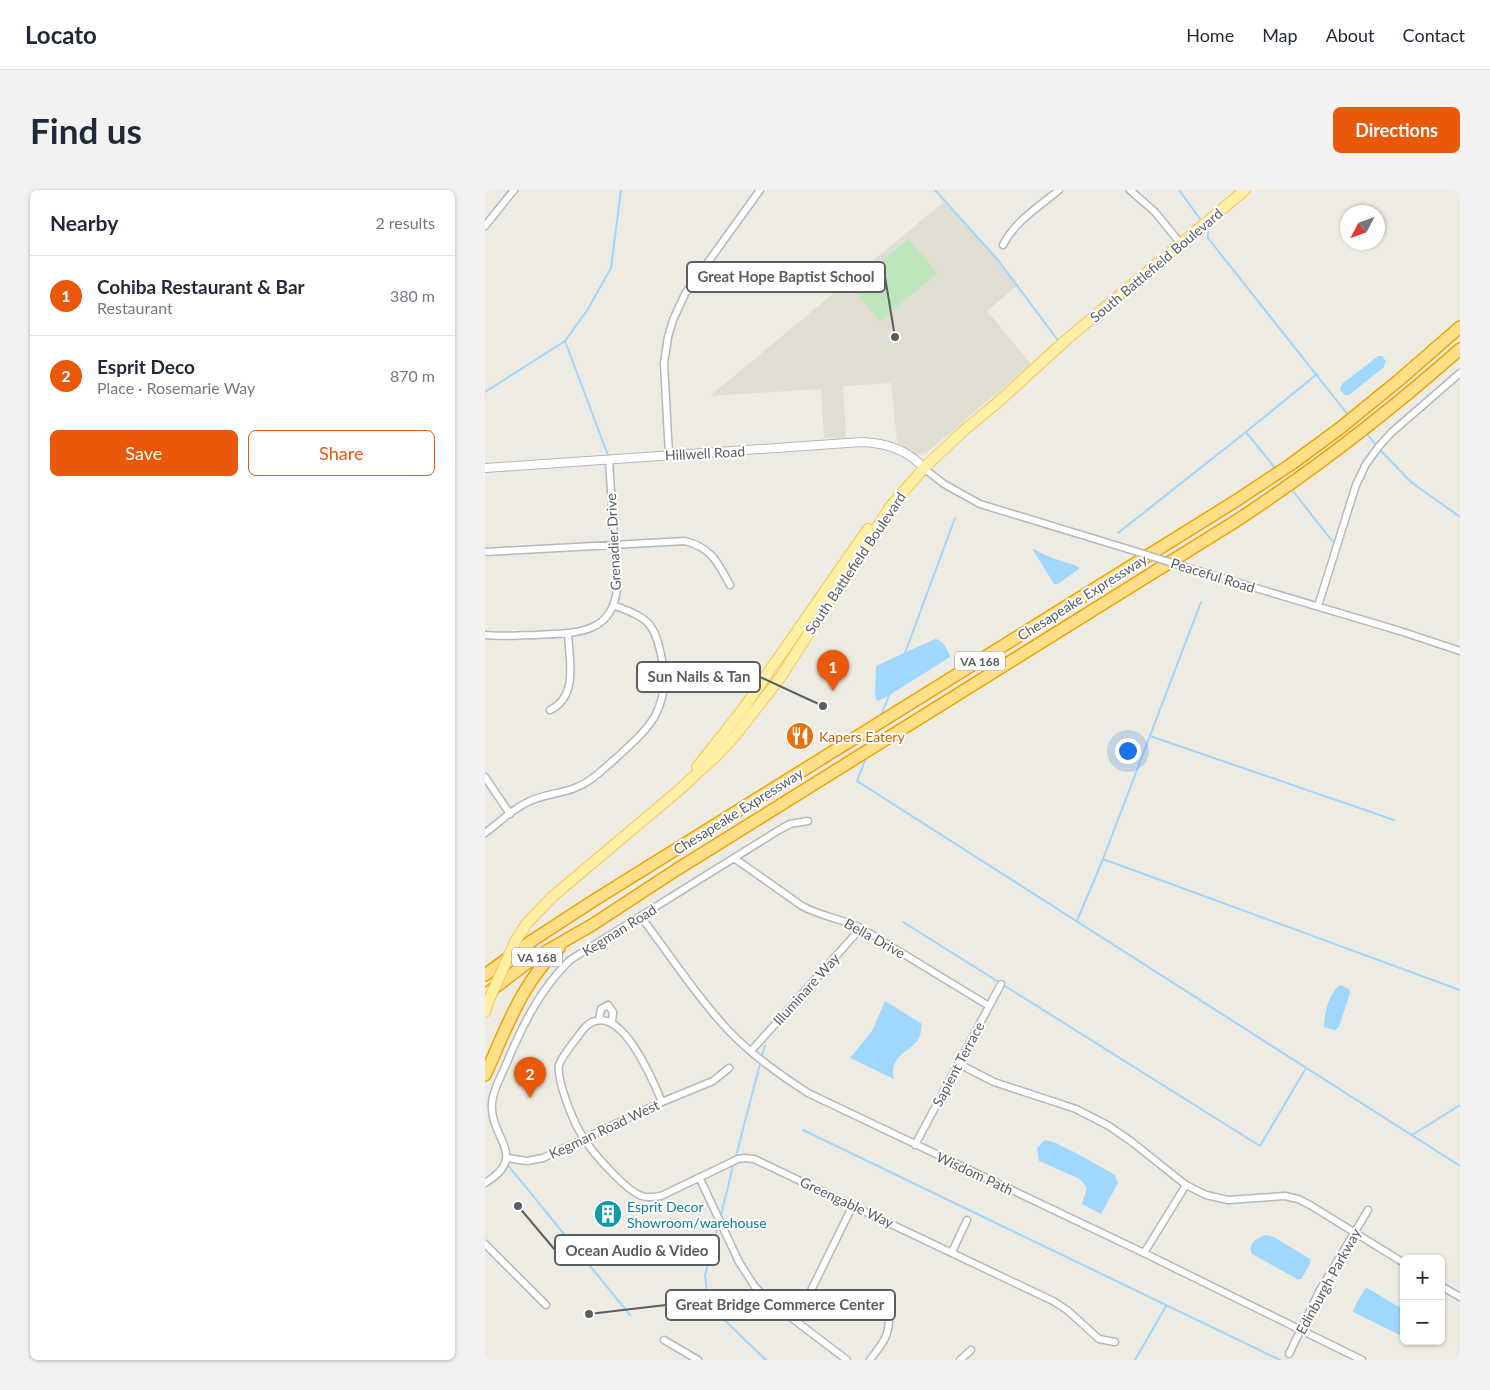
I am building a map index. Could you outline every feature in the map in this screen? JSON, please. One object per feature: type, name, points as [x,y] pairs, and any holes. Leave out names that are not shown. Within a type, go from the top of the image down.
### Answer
[{"type":"highway","name":"Chesapeake Expressway","points":[[485,975],[533,940],[593,901],[1274,476],[1368,406],[1460,327]]},
{"type":"highway","name":"Chesapeake Expressway","points":[[487,998],[531,960],[592,925],[676,870],[1272,498],[1393,408],[1460,349]]},
{"type":"highway","points":[[485,1075],[530,982],[555,952],[592,925]]},
{"type":"main road","name":"South Battlefield Boulevard","points":[[485,1012],[487,998],[515,942],[527,923],[546,902],[678,792],[715,757],[751,716],[780,678],[890,507],[921,466],[963,423],[1059,343],[1066,340],[1245,190]]},
{"type":"street","points":[[485,226],[514,190]]},
{"type":"street","points":[[669,455],[664,363],[673,320],[685,294],[760,190]]},
{"type":"street","points":[[1003,245],[1014,228],[1059,190]]},
{"type":"street","points":[[1130,190],[1155,212],[1181,244]]},
{"type":"street","points":[[1318,606],[1356,485],[1366,464],[1380,444],[1460,373]]},
{"type":"street","name":"Hillwell Road","points":[[485,468],[862,442],[896,448],[921,466]]},
{"type":"street","name":"Grenadier Drive","points":[[485,635],[583,632],[593,628],[604,619],[613,605],[617,588],[609,459]]},
{"type":"street","name":"Peaceful Road","points":[[921,466],[944,484],[979,504],[1318,606],[1460,651]]},
{"type":"street","points":[[485,552],[680,541],[702,547],[711,555],[730,585]]},
{"type":"street","points":[[485,833],[529,801],[575,788],[592,779],[641,736],[655,718],[662,698],[665,680],[659,640],[651,626],[644,619],[635,613],[613,605]]},
{"type":"street","points":[[550,710],[563,700],[570,686],[568,633]]},
{"type":"street","points":[[485,777],[510,814]]},
{"type":"street","name":"Kegman Road","points":[[507,1158],[493,1114],[492,1102],[497,1085],[523,1023],[558,971],[570,960],[790,824],[808,821]]},
{"type":"street","name":"Bella Drive","points":[[734,858],[812,911],[847,921],[861,928],[989,1006]]},
{"type":"street","name":"Wisdom Path","points":[[641,917],[716,1017],[751,1051],[809,1093],[1363,1360]]},
{"type":"street","name":"Illuminare Way","points":[[751,1051],[861,928]]},
{"type":"street","name":"Sapient Terrace","points":[[915,1145],[1001,984]]},
{"type":"street","points":[[612,1022],[613,1012],[608,1005],[601,1009],[599,1020],[612,1022],[620,1029],[645,1063],[662,1102]]},
{"type":"street","name":"Greengable Way","points":[[599,1020],[585,1027],[560,1062],[558,1068],[559,1077],[584,1140],[628,1187],[642,1196],[661,1196],[738,1160],[749,1158],[853,1204],[1053,1301],[1067,1310],[1099,1339],[1115,1342]]},
{"type":"street","points":[[959,1064],[994,1082],[1076,1109],[1109,1126],[1186,1185],[1206,1195],[1239,1200],[1273,1196],[1297,1199],[1310,1205],[1400,1261]]},
{"type":"street","name":"Kegman Road West","points":[[507,1158],[522,1161],[536,1160],[584,1140],[662,1102],[713,1081],[729,1068]]},
{"type":"street","points":[[485,1184],[500,1172],[507,1158]]},
{"type":"street","points":[[699,1179],[750,1281],[772,1304],[847,1360]]},
{"type":"street","points":[[1144,1253],[1186,1185]]},
{"type":"street","points":[[796,1321],[853,1204]]},
{"type":"street","name":"Edinburgh Parkway","points":[[1289,1354],[1320,1290],[1368,1210]]},
{"type":"street","points":[[952,1252],[967,1220]]},
{"type":"street","points":[[485,1244],[546,1305]]},
{"type":"street","points":[[1445,1288],[1460,1297]]},
{"type":"street","points":[[870,1360],[885,1340],[889,1331],[889,1318]]},
{"type":"street","points":[[664,1340],[698,1360]]},
{"type":"street","points":[[960,1360],[971,1350]]},
{"type":"shaded area","points":[[946,200],[1018,285],[987,311],[1031,364],[926,453],[915,454],[897,442],[891,383],[843,386],[846,438],[824,438],[821,389],[710,396]]},
{"type":"green space","points":[[909,239],[937,273],[880,321],[851,287]]},
{"type":"water","points":[[1378,356],[1382,356],[1386,361],[1384,367],[1349,395],[1345,395],[1340,390],[1342,384]]},
{"type":"water","points":[[1034,549],[1079,567],[1079,569],[1058,584],[1054,584]]},
{"type":"water","points":[[935,639],[945,646],[950,657],[885,698],[877,701],[875,695],[876,666]]},
{"type":"water","points":[[1340,985],[1349,989],[1350,993],[1339,1027],[1335,1030],[1324,1027],[1324,1022],[1330,998]]},
{"type":"water","points":[[885,1001],[922,1024],[918,1040],[896,1061],[893,1072],[894,1079],[850,1058],[872,1031]]},
{"type":"water","points":[[1045,1140],[1056,1143],[1078,1154],[1115,1175],[1118,1183],[1101,1214],[1082,1204],[1087,1188],[1080,1179],[1039,1161],[1037,1148]]},
{"type":"water","points":[[1266,1235],[1274,1237],[1310,1259],[1310,1264],[1301,1279],[1297,1279],[1252,1254],[1252,1244]]},
{"type":"water","points":[[1367,1288],[1400,1308],[1400,1335],[1353,1312]]},
{"type":"waterway","points":[[485,392],[565,341],[588,309],[611,268],[621,190]]},
{"type":"waterway","points":[[935,190],[998,260],[1057,339]]},
{"type":"waterway","points":[[1179,190],[1200,219]]},
{"type":"waterway","points":[[1208,229],[1208,238],[1349,416]]},
{"type":"waterway","points":[[565,341],[609,458]]},
{"type":"waterway","points":[[1118,533],[1317,374]]},
{"type":"waterway","points":[[1246,432],[1275,468]]},
{"type":"waterway","points":[[1367,434],[1375,444]]},
{"type":"waterway","points":[[1381,451],[1411,482],[1460,517]]},
{"type":"waterway","points":[[1292,490],[1333,542]]},
{"type":"waterway","points":[[905,653],[955,518]]},
{"type":"waterway","points":[[1077,921],[1103,859],[1201,602]]},
{"type":"waterway","points":[[881,716],[889,695]]},
{"type":"waterway","points":[[871,742],[875,732]]},
{"type":"waterway","points":[[1150,736],[1394,820]]},
{"type":"waterway","points":[[866,758],[857,781],[1460,1166]]},
{"type":"waterway","points":[[1103,859],[1460,990]]},
{"type":"waterway","points":[[903,922],[1260,1146],[1306,1068]]},
{"type":"waterway","points":[[762,1055],[765,1046]]},
{"type":"waterway","points":[[736,1156],[760,1064]]},
{"type":"waterway","points":[[1412,1135],[1460,1105]]},
{"type":"waterway","points":[[803,1130],[1280,1360]]},
{"type":"waterway","points":[[507,1164],[630,1315]]},
{"type":"waterway","points":[[721,1215],[733,1166]]},
{"type":"waterway","points":[[718,1226],[705,1275],[707,1292],[715,1311],[766,1360]]},
{"type":"waterway","points":[[1135,1360],[1166,1306]]},
{"type":"place","name":"Great Hope Baptist School","points":[[895,337]]},
{"type":"place","name":"Cohiba Restaurant & Bar","points":[[833,691]]},
{"type":"place","name":"Sun Nails & Tan","points":[[823,706]]},
{"type":"place","name":"Kapers Eatery","points":[[800,736]]},
{"type":"place","name":"Esprit Deco","points":[[530,1098]]},
{"type":"place","name":"Ocean Audio & Video","points":[[518,1206]]},
{"type":"place","name":"Esprit Decor Showroom/warehouse","points":[[608,1214]]},
{"type":"place","name":"Great Bridge Commerce Center","points":[[589,1314]]}]
